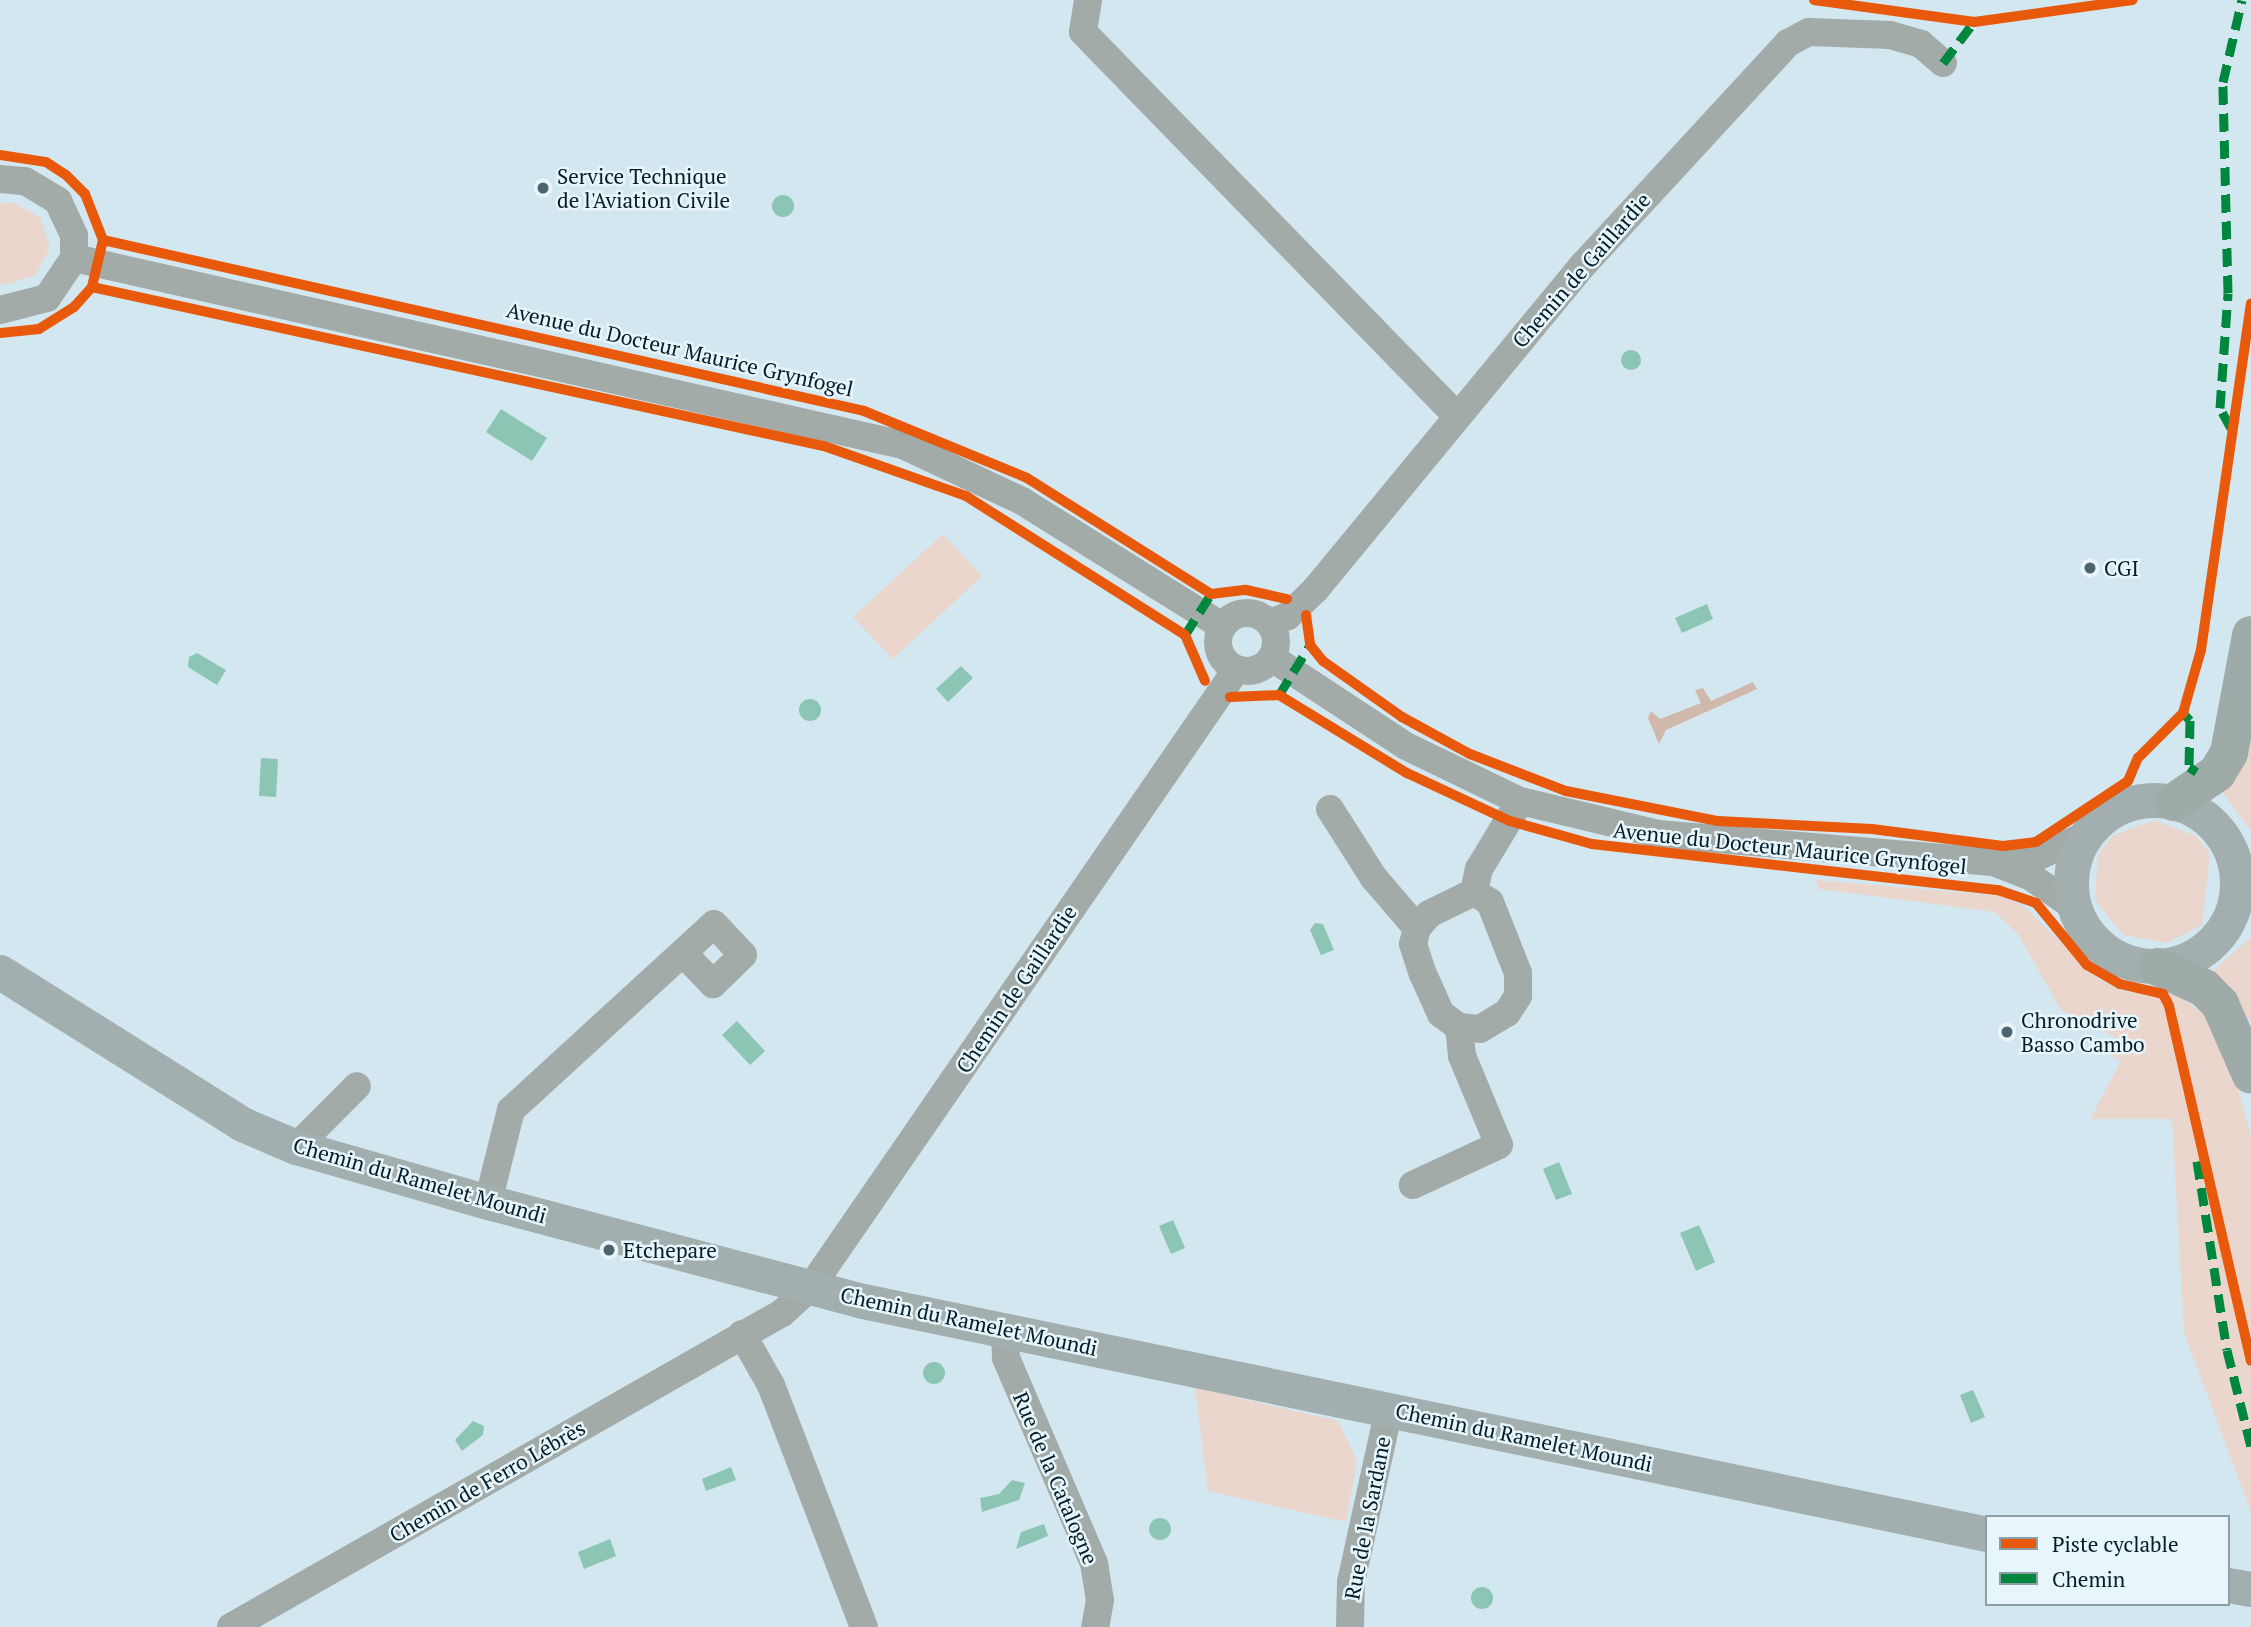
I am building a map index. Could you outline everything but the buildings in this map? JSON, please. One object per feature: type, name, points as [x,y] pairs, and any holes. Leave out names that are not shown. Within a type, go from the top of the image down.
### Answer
[{"type":"highway","points":[[2174,802],[2206,782],[2229,753],[2251,635]]},
{"type":"highway","points":[[2158,967],[2204,988],[2220,1004],[2251,1075]]},
{"type":"main road","points":[[2174,802],[2201,814],[2223,835],[2243,866],[2238,891],[2241,916],[2213,943],[2188,960],[2158,967],[2115,957],[2083,928],[2074,907],[2074,858],[2085,836],[2124,805],[2174,802]]},
{"type":"main road","name":"Chemin du Ramelet Moundi","points":[[0,972],[242,1124],[296,1147],[488,1202],[811,1287],[1005,1330],[1985,1534]]},
{"type":"main road","points":[[2230,1585],[2251,1589]]},
{"type":"street","points":[[1088,0],[1083,32],[1456,415]]},
{"type":"street","name":"Chemin de Gaillardie","points":[[1270,624],[1315,590],[1456,415],[1584,264],[1788,43],[1809,32],[1890,35],[1921,44],[1943,63]]},
{"type":"street","points":[[0,179],[25,181],[58,201],[74,236],[74,258],[47,298],[0,310]]},
{"type":"street","name":"Avenue du Docteur Maurice Grynfogel","points":[[74,258],[903,445],[1021,501],[1222,626]]},
{"type":"street","points":[[1245,612],[1270,624],[1272,658],[1263,668],[1225,673],[1222,626],[1245,612]]},
{"type":"street","name":"Avenue du Docteur Maurice Grynfogel","points":[[1272,658],[1406,746],[1520,801],[1658,834],[1993,862],[2041,855],[2085,836]]},
{"type":"street","name":"Chemin de Gaillardie","points":[[811,1287],[1225,673]]},
{"type":"street","points":[[1474,892],[1479,869],[1520,801]]},
{"type":"street","points":[[1330,809],[1374,878],[1417,928]]},
{"type":"street","name":"Avenue du Docteur Maurice Grynfogel","points":[[1993,862],[2030,876],[2074,907]]},
{"type":"street","points":[[1474,892],[1490,902],[1518,973],[1518,996],[1507,1013],[1480,1030],[1459,1027],[1441,1014],[1413,944],[1417,928],[1429,914],[1474,892]]},
{"type":"street","points":[[488,1202],[511,1110],[683,953]]},
{"type":"street","points":[[1413,1185],[1499,1145],[1462,1056],[1459,1027]]},
{"type":"street","points":[[296,1147],[357,1086]]},
{"type":"street","name":"Chemin de Ferro Lébrès","points":[[231,1627],[782,1313],[811,1287]]},
{"type":"street","name":"Rue de la Catalogne","points":[[1005,1330],[1006,1358],[1094,1563],[1100,1600],[1095,1627]]},
{"type":"street","points":[[742,1334],[771,1385],[864,1627]]},
{"type":"street","name":"Rue de la Sardane","points":[[1350,1627],[1351,1583],[1389,1409]]},
{"type":"shaded area","points":[[783,195],[791,198],[794,206],[791,214],[783,217],[775,214],[772,206],[775,198]]},
{"type":"shaded area","points":[[12,202],[40,217],[50,247],[36,275],[5,285],[0,283],[0,204]]},
{"type":"shaded area","points":[[1627,350],[1635,350],[1641,360],[1635,370],[1627,370],[1621,364],[1621,356]]},
{"type":"shaded area","points":[[501,409],[547,438],[532,461],[486,432]]},
{"type":"shaded area","points":[[943,534],[982,576],[893,659],[853,617]]},
{"type":"shaded area","points":[[1707,604],[1713,619],[1682,633],[1675,618]]},
{"type":"shaded area","points":[[197,653],[226,670],[217,685],[188,667],[189,657]]},
{"type":"shaded area","points":[[961,666],[973,678],[948,702],[936,689]]},
{"type":"shaded area","points":[[1753,682],[1757,689],[1666,730],[1659,744],[1648,718],[1651,711],[1660,719],[1701,703],[1695,690],[1703,688],[1711,701]]},
{"type":"shaded area","points":[[810,699],[818,702],[821,710],[818,718],[810,721],[802,718],[799,710],[802,702]]},
{"type":"shaded area","points":[[2251,715],[2251,831],[2219,787]]},
{"type":"shaded area","points":[[261,758],[278,759],[276,797],[259,796]]},
{"type":"shaded area","points":[[2154,820],[2196,836],[2210,854],[2202,925],[2167,943],[2123,935],[2095,900],[2098,855],[2112,836]]},
{"type":"shaded area","points":[[1815,880],[2003,896],[2025,907],[2097,978],[2126,992],[2179,996],[2205,1015],[2229,1056],[2251,1136],[2251,1512],[2184,1333],[2172,1119],[2090,1119],[2121,1061],[2106,1053],[2115,1037],[2061,1010],[2018,934],[1995,912],[1819,889]]},
{"type":"shaded area","points":[[1315,923],[1323,924],[1334,950],[1321,955],[1310,930]]},
{"type":"shaded area","points":[[2251,937],[2251,1022],[2213,971]]},
{"type":"shaded area","points":[[737,1021],[765,1051],[750,1065],[722,1035]]},
{"type":"shaded area","points":[[1559,1162],[1572,1194],[1556,1200],[1543,1169]]},
{"type":"shaded area","points":[[1173,1220],[1185,1248],[1171,1254],[1159,1226]]},
{"type":"shaded area","points":[[1699,1225],[1715,1262],[1696,1271],[1680,1233]]},
{"type":"shaded area","points":[[934,1362],[942,1365],[945,1373],[942,1381],[934,1384],[926,1381],[923,1373],[926,1365]]},
{"type":"shaded area","points":[[1195,1388],[1338,1421],[1357,1460],[1346,1522],[1208,1491]]},
{"type":"shaded area","points":[[1973,1390],[1985,1417],[1971,1423],[1960,1395]]},
{"type":"shaded area","points":[[473,1421],[484,1426],[483,1435],[462,1451],[455,1440]]},
{"type":"shaded area","points":[[731,1467],[736,1480],[706,1491],[702,1479]]},
{"type":"shaded area","points":[[1012,1480],[1025,1483],[1019,1500],[982,1512],[980,1498],[999,1494]]},
{"type":"shaded area","points":[[1160,1518],[1170,1525],[1171,1529],[1164,1539],[1160,1540],[1150,1533],[1149,1529],[1156,1519]]},
{"type":"shaded area","points":[[1044,1524],[1048,1536],[1016,1549],[1021,1532]]},
{"type":"shaded area","points":[[610,1539],[616,1556],[584,1569],[578,1552]]},
{"type":"shaded area","points":[[1482,1587],[1490,1590],[1493,1598],[1490,1606],[1482,1609],[1474,1606],[1471,1598],[1474,1590]]},
{"type":"marked path","points":[[2231,428],[2220,408],[2228,293],[2223,82],[2242,0]]},
{"type":"marked path","points":[[1943,63],[1974,22]]},
{"type":"marked path","points":[[1185,635],[1211,594]]},
{"type":"marked path","points":[[1279,695],[1310,645]]},
{"type":"marked path","points":[[2183,713],[2190,720],[2189,767],[2197,772]]},
{"type":"marked path","points":[[2197,1161],[2227,1350],[2251,1446]]},
{"type":"cycle path","points":[[1814,0],[1974,22],[2132,0]]},
{"type":"cycle path","points":[[0,155],[46,162],[66,175],[85,194],[103,240],[92,287],[74,307],[39,329],[0,333]]},
{"type":"cycle path","points":[[103,240],[864,411],[1027,478],[1211,594],[1246,590],[1287,599]]},
{"type":"cycle path","points":[[92,287],[824,446],[966,496],[1185,635],[1205,681]]},
{"type":"cycle path","points":[[1306,615],[1310,645],[1323,661],[1402,717],[1470,754],[1566,791],[1718,821],[1872,829],[2003,846],[2036,842],[2128,781],[2138,758],[2183,713],[2201,650],[2251,304]]},
{"type":"cycle path","points":[[1230,697],[1279,695],[1407,773],[1510,821],[1592,844],[1998,890],[2036,903],[2087,965],[2120,984],[2163,994],[2169,1006],[2251,1361]]},
{"type":"place","name":"Service Technique de l'Aviation Civile","points":[[543,188]]},
{"type":"place","name":"CGI","points":[[2090,568]]},
{"type":"place","name":"Chronodrive Basso Cambo","points":[[2007,1032]]},
{"type":"place","name":"Etchepare","points":[[609,1250]]}]
